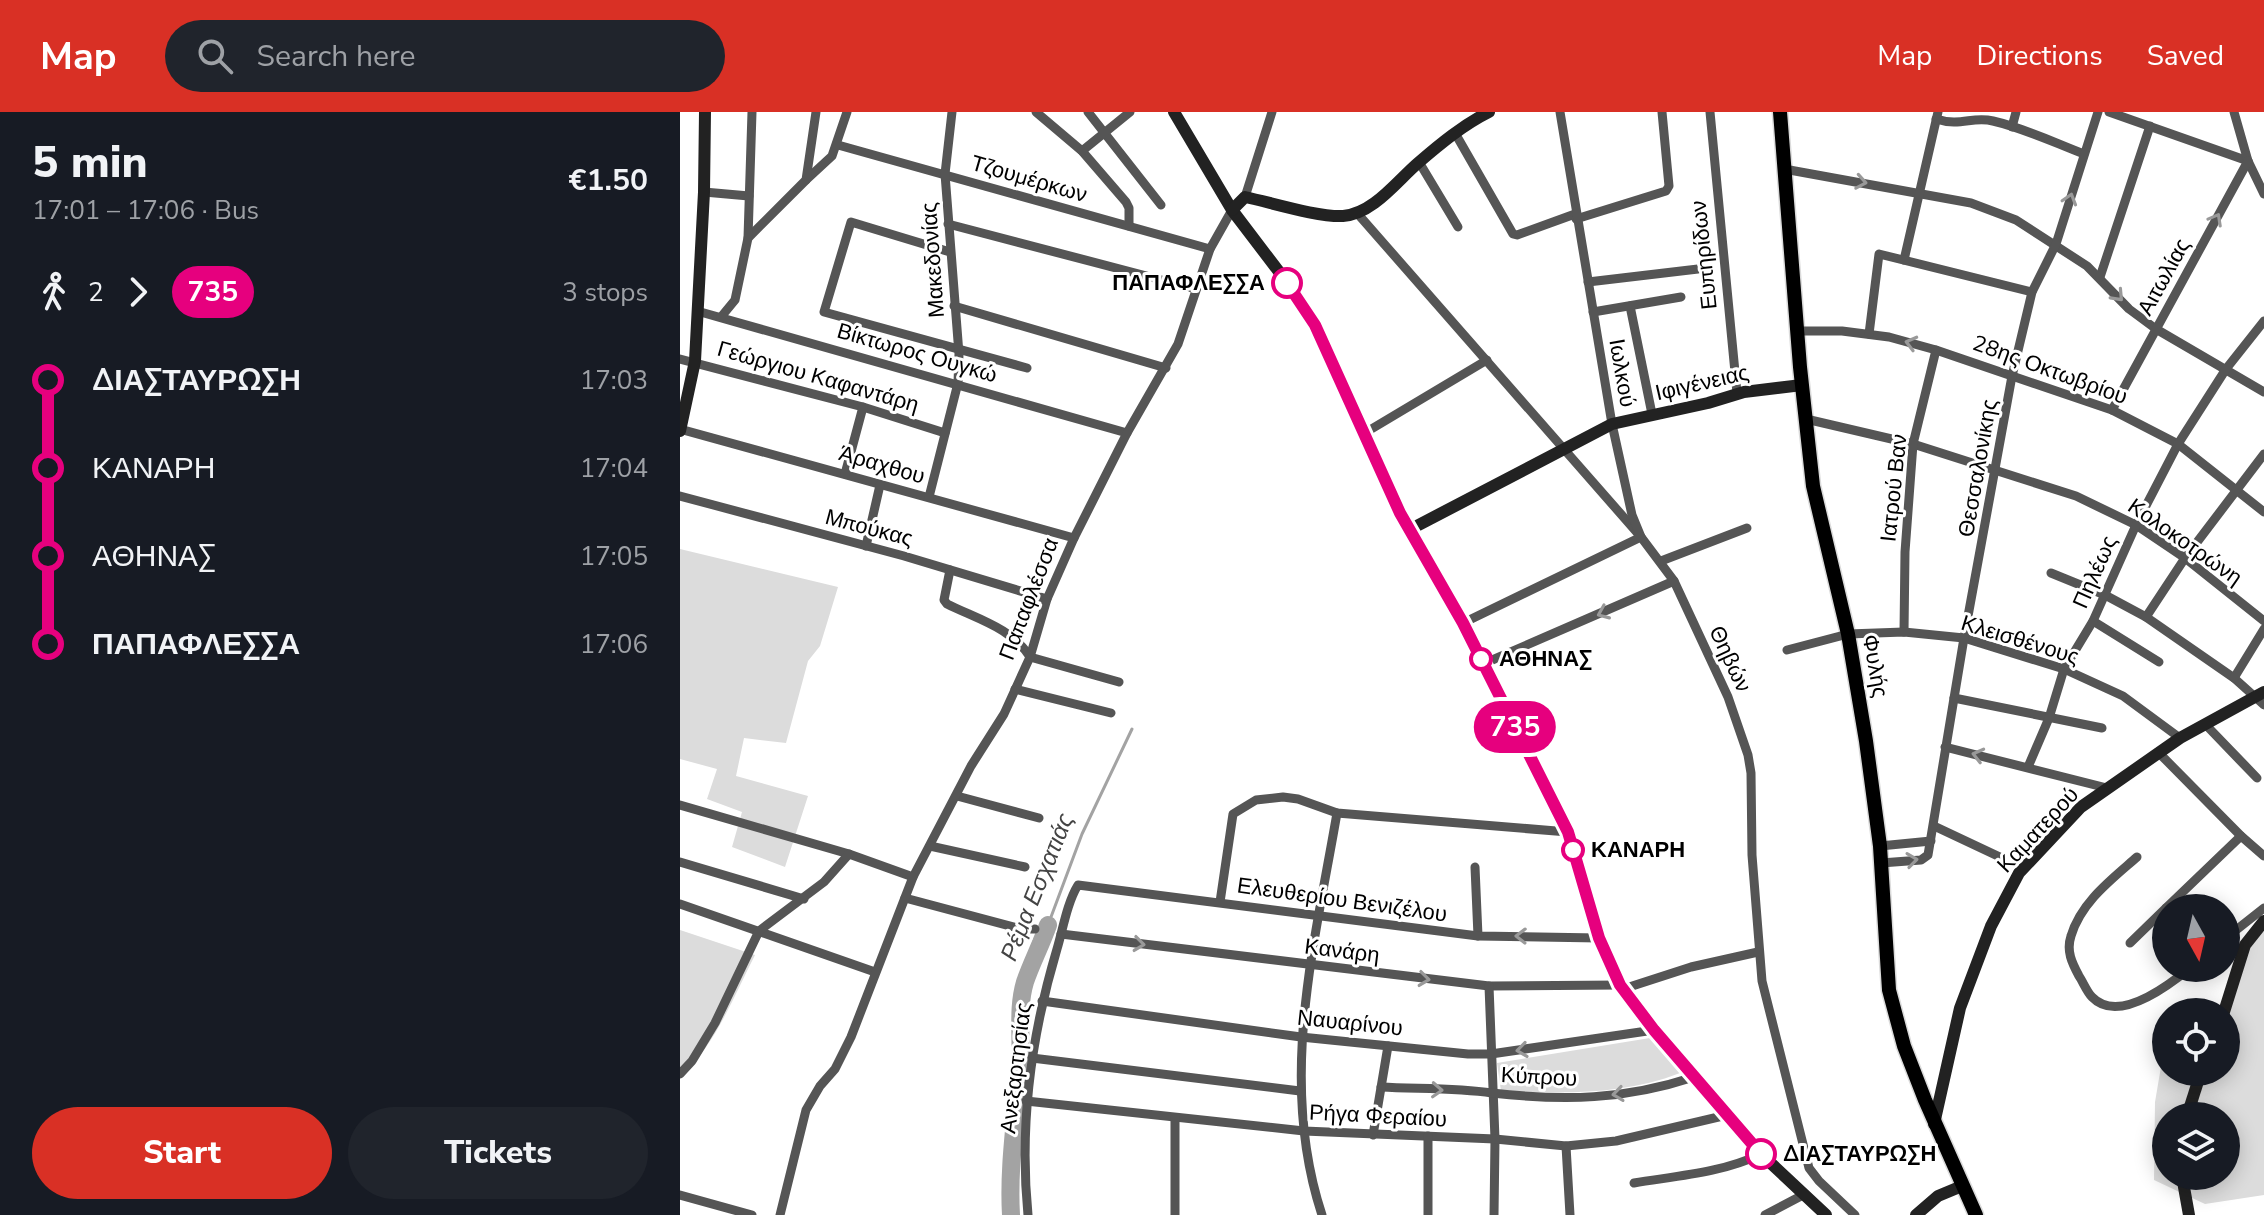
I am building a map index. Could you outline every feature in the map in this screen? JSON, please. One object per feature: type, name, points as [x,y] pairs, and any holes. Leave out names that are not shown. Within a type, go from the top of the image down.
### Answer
[{"type":"main road","name":"Φυλής","points":[[1780,112],[1813,486],[1848,634],[1866,741],[1880,846],[1889,990],[1904,1046],[1934,1124],[1976,1215]]},
{"type":"street","points":[[680,430],[695,361],[705,112]]},
{"type":"street","points":[[721,317],[735,300],[748,238],[752,112]]},
{"type":"street","points":[[806,180],[816,112]]},
{"type":"street","points":[[748,238],[832,156],[847,112]]},
{"type":"street","name":"Μακεδονίας","points":[[929,497],[958,383],[945,174],[952,112]]},
{"type":"street","points":[[1036,112],[1082,151],[1126,202],[1129,226]]},
{"type":"street","points":[[1088,112],[1161,205]]},
{"type":"street","points":[[1082,151],[1130,112]]},
{"type":"street","points":[[1174,112],[1232,210],[1302,302],[1409,530],[1463,623],[1568,832],[1599,938],[1622,987],[1654,1030],[1761,1154],[1826,1215]]},
{"type":"street","name":"Παπαφλέσσα","points":[[780,1215],[806,1110],[846,1048],[913,877],[971,766],[1004,714],[1030,657],[1047,599],[1074,538],[1127,433],[1178,344],[1210,249],[1232,210],[1245,197],[1272,112]]},
{"type":"street","points":[[1245,197],[1328,215],[1357,213],[1376,201],[1473,115],[1489,112]]},
{"type":"street","name":"Ιωλκού","points":[[1560,112],[1612,424],[1632,515],[1641,537]]},
{"type":"street","points":[[1455,133],[1513,234],[1517,235],[1666,191],[1669,186],[1662,112]]},
{"type":"street","name":"Ευπηρίδων","points":[[1710,112],[1737,393]]},
{"type":"street","points":[[2012,127],[2016,112]]},
{"type":"street","name":"Θεσσαλονίκης","points":[[1931,841],[2012,376],[2032,292],[2056,244],[2098,112]]},
{"type":"street","points":[[2109,112],[2248,161]]},
{"type":"street","points":[[2234,112],[2248,161],[2264,194]]},
{"type":"street","points":[[1904,260],[1937,116],[1953,124],[1984,119],[2084,154]]},
{"type":"street","points":[[2100,277],[2150,126]]},
{"type":"street","name":"Τζουμέρκων","points":[[838,145],[1210,249]]},
{"type":"street","name":"Αιτωλίας","points":[[2112,410],[2248,161]]},
{"type":"street","points":[[1419,162],[1458,227]]},
{"type":"street","points":[[1784,169],[1971,203],[2016,220],[2056,244],[2100,277],[2129,309],[2156,329],[2264,392]]},
{"type":"street","points":[[704,192],[749,196]]},
{"type":"street","name":"Θηβών","points":[[1357,213],[1641,537],[1674,581],[1728,697],[1748,755],[1758,952],[1772,1025],[1809,1168],[1855,1215]]},
{"type":"street","points":[[950,252],[851,222],[824,312],[1027,368]]},
{"type":"street","points":[[948,224],[1196,289]]},
{"type":"street","points":[[1869,334],[1879,254],[2032,292]]},
{"type":"street","points":[[1588,282],[1698,269]]},
{"type":"street","points":[[1593,312],[1681,297]]},
{"type":"street","points":[[954,306],[1166,368]]},
{"type":"street","points":[[1630,306],[1652,414]]},
{"type":"street","name":"Βίκτωρος Ουγκώ","points":[[697,311],[1127,433]]},
{"type":"street","name":"Πηλέως","points":[[2028,767],[2049,718],[2064,669],[2093,621],[2136,525],[2178,444],[2226,369],[2264,321]]},
{"type":"street","name":"28ης Οκτωβρίου","points":[[1797,331],[1869,334],[1936,350],[2112,410],[2178,444],[2264,512]]},
{"type":"street","name":"Ιατρού Βαν","points":[[1904,632],[1905,552],[1913,444],[1936,350]]},
{"type":"street","name":"Γεώργιου Καφαντάρη","points":[[680,359],[863,407],[945,433]]},
{"type":"street","points":[[1363,434],[1487,360]]},
{"type":"street","name":"Ιφιγένειας","points":[[1563,448],[1612,424],[1708,403],[1737,393],[1802,385]]},
{"type":"street","points":[[845,474],[863,407]]},
{"type":"street","name":"Κολοκοτρώνη","points":[[1806,419],[1913,444],[2076,496],[2136,525],[2185,558],[2264,621]]},
{"type":"street","name":"Άραχθου","points":[[680,430],[1074,538]]},
{"type":"street","points":[[1409,530],[1563,448]]},
{"type":"street","points":[[2146,617],[2185,558],[2264,454]]},
{"type":"street","points":[[866,546],[880,485]]},
{"type":"street","name":"Μπούκας","points":[[680,496],[1047,599]]},
{"type":"street","points":[[1661,561],[1747,528]]},
{"type":"street","points":[[1463,623],[1641,537]]},
{"type":"street","points":[[950,570],[944,600],[947,604],[1008,633],[1021,643],[1030,657],[1119,682]]},
{"type":"street","points":[[2051,573],[2105,595],[2146,617],[2261,698]]},
{"type":"street","points":[[1483,664],[1674,581]]},
{"type":"street","points":[[2093,621],[2159,662]]},
{"type":"street","points":[[2234,678],[2264,629]]},
{"type":"street","name":"Κλεισθένους","points":[[1787,650],[1848,634],[1904,632],[1964,638],[2064,669],[2123,696],[2180,738]]},
{"type":"street","points":[[1015,689],[1111,713]]},
{"type":"street","points":[[1954,698],[2102,728]]},
{"type":"street","name":"Καματερού","points":[[1934,1124],[1960,1008],[2006,894],[2019,873],[2081,807],[2107,788],[2180,738],[2261,698]]},
{"type":"street","points":[[2205,724],[2257,778]]},
{"type":"street","points":[[1945,747],[2107,788]]},
{"type":"street","points":[[2158,752],[2241,836],[2263,853]]},
{"type":"street","points":[[957,796],[1039,818]]},
{"type":"street","points":[[1220,902],[1233,814],[1256,800],[1283,797],[1337,813],[1568,832]]},
{"type":"street","points":[[680,805],[849,854],[913,877]]},
{"type":"street","points":[[1322,1215],[1308,1162],[1304,1131],[1300,1091],[1301,1037],[1337,813]]},
{"type":"street","points":[[1934,826],[2002,858]]},
{"type":"street","points":[[2181,894],[2241,836]]},
{"type":"street","points":[[1880,846],[1931,841],[1924,859],[1881,863]]},
{"type":"street","points":[[930,846],[1025,867]]},
{"type":"street","points":[[680,1074],[692,1061],[715,1023],[759,931],[824,882],[849,854]]},
{"type":"street","points":[[2137,857],[2097,892],[2079,918],[2068,949],[2071,963],[2093,998],[2109,1006],[2128,1005],[2151,996],[2170,982]]},
{"type":"street","points":[[680,862],[804,899]]},
{"type":"street","points":[[1475,867],[1478,936]]},
{"type":"street","name":"Ελευθερίου Βενιζέλου","points":[[1081,885],[1478,936],[1599,938]]},
{"type":"street","name":"Ανεξαρτησίας","points":[[1028,1215],[1024,1173],[1026,1101],[1032,1058],[1042,1001],[1075,888],[1081,885]]},
{"type":"street","points":[[905,898],[1021,929],[1035,929]]},
{"type":"street","points":[[680,904],[875,972]]},
{"type":"street","points":[[2240,927],[2264,908]]},
{"type":"street","points":[[2228,998],[2245,945],[2264,921]]},
{"type":"street","points":[[2130,943],[2152,922]]},
{"type":"street","name":"Κανάρη","points":[[1061,934],[1489,986],[1622,987],[1758,952]]},
{"type":"street","points":[[1489,986],[1495,1139],[1494,1215]]},
{"type":"street","name":"Ναυαρίνου","points":[[1042,1001],[1301,1037],[1491,1054],[1654,1030]]},
{"type":"street","points":[[1373,1135],[1388,1046]]},
{"type":"street","points":[[1032,1058],[1300,1091]]},
{"type":"street","name":"Κύπρου","points":[[1381,1087],[1493,1093],[1525,1098],[1593,1098],[1638,1092],[1694,1077]]},
{"type":"street","name":"Ρήγα Φεραίου","points":[[1026,1101],[1304,1131],[1495,1139],[1566,1146],[1616,1141],[1727,1115]]},
{"type":"street","points":[[1175,1118],[1175,1215]]},
{"type":"street","points":[[1428,1136],[1428,1215]]},
{"type":"street","points":[[1566,1146],[1570,1215]]},
{"type":"street","points":[[1634,1183],[1706,1171],[1745,1162],[1761,1154]]},
{"type":"street","points":[[1916,1215],[1938,1196],[1962,1186]]},
{"type":"street","points":[[2185,1190],[2189,1215]]},
{"type":"street","points":[[680,1195],[752,1215]]},
{"type":"street","points":[[1765,1215],[1803,1195]]},
{"type":"shaded area","points":[[680,549],[838,587],[820,646],[808,661],[786,743],[744,738],[736,776],[808,796],[785,867],[732,847],[742,812],[707,799],[717,769],[680,759]]},
{"type":"shaded area","points":[[680,930],[755,955],[714,1036],[680,1077]]},
{"type":"shaded area","points":[[2264,931],[2264,1195],[2205,1204],[2175,1190],[2240,1190],[2240,1102],[2155,1102],[2158,1086],[2240,1086],[2240,998],[2232,998],[2252,942]]},
{"type":"shaded area","points":[[1650,1038],[1680,1073],[1614,1089],[1501,1091],[1497,1063]]},
{"type":"waterway","name":"Ρέμα Εσχατιάς","points":[[1048,925],[1082,834],[1132,729]]},
{"type":"waterway","name":"Ρέμα Εσχατιάς","points":[[1011,1215],[1021,1002],[1025,982],[1048,925]]},
{"type":"bus line","name":"735","points":[[1287,283],[1315,325],[1400,513],[1463,623],[1568,832],[1599,938],[1620,985],[1654,1030],[1761,1154]]},
{"type":"place","name":"ΠΑΠΑΦΛΕΣΣΑ","points":[[1287,283]]},
{"type":"place","name":"ΑΘΗΝΑΣ","points":[[1481,659]]},
{"type":"place","name":"ΚΑΝΑΡΗ","points":[[1573,850]]},
{"type":"place","name":"ΔΙΑΣΤΑΥΡΩΣΗ","points":[[1761,1154]]}]
